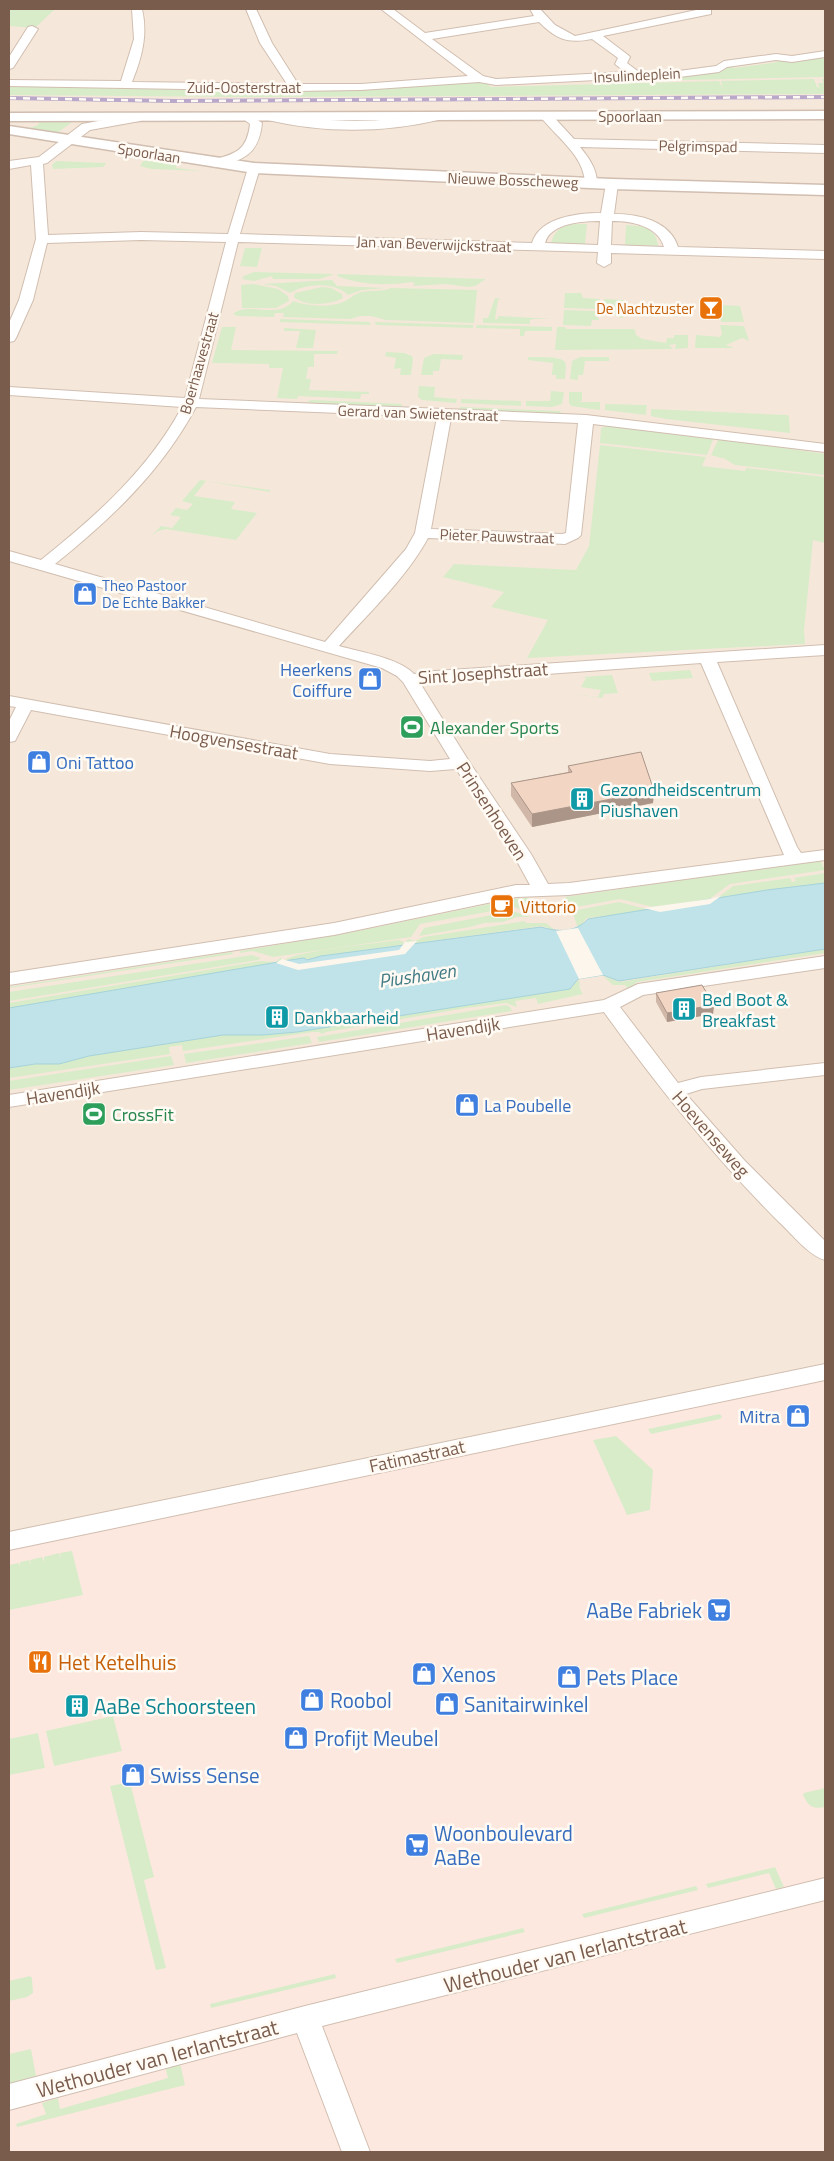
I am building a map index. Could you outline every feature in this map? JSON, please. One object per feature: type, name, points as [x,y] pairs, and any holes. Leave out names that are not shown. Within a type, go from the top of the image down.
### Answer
[{"type":"street","points":[[125,86],[136,57],[140,38],[141,23],[137,9]]},
{"type":"street","points":[[251,9],[266,43],[295,88]]},
{"type":"street","points":[[386,9],[422,38],[479,79]]},
{"type":"street","points":[[422,38],[537,13],[567,37],[582,39],[707,12],[706,9]]},
{"type":"street","points":[[9,66],[32,28]]},
{"type":"street","points":[[595,36],[624,56],[621,64],[636,75]]},
{"type":"street","name":"Insulindeplein","points":[[479,79],[496,82],[636,75],[656,77],[719,69],[724,64],[768,58],[792,59],[824,55]]},
{"type":"street","name":"Zuid-Oosterstraat","points":[[9,83],[295,88],[361,87],[479,79]]},
{"type":"street","name":"Spoorlaan","points":[[10,126],[37,122],[31,117],[825,115]]},
{"type":"street","points":[[546,116],[571,143],[591,173],[591,183]]},
{"type":"street","points":[[216,164],[235,158],[252,146],[256,123],[247,117]]},
{"type":"street","points":[[9,165],[37,162],[48,157],[86,127],[136,118]]},
{"type":"street","name":"Spoorlaan","points":[[10,126],[69,139],[216,164]]},
{"type":"street","name":"Pelgrimspad","points":[[571,143],[825,149]]},
{"type":"street","points":[[9,338],[26,300],[42,239],[36,182],[37,162]]},
{"type":"street","name":"Nieuwe Bosscheweg","points":[[216,164],[254,168],[820,191]]},
{"type":"street","name":"Boerhaavestraat","points":[[43,566],[102,519],[133,488],[174,436],[191,403],[254,168]]},
{"type":"street","points":[[604,263],[606,217],[612,184]]},
{"type":"street","points":[[538,246],[544,233],[555,225],[584,218],[606,217],[639,221],[657,228],[668,236],[671,241],[672,250]]},
{"type":"street","name":"Jan van Beverwijckstraat","points":[[42,239],[141,236],[825,255]]},
{"type":"street","name":"Gerard van Swietenstraat","points":[[9,391],[191,403],[586,419],[825,448]]},
{"type":"street","points":[[328,648],[379,592],[412,551],[423,533],[445,414]]},
{"type":"street","name":"Pieter Pauwstraat","points":[[423,533],[565,539],[573,535],[586,419]]},
{"type":"street","name":"Sint Josephstraat","points":[[9,556],[388,665],[403,672],[410,680],[434,676],[825,650]]},
{"type":"street","points":[[706,659],[788,847],[796,860]]},
{"type":"street","name":"Prinsenhoeven","points":[[410,680],[461,763],[544,890]]},
{"type":"street","name":"Hoogvensestraat","points":[[9,701],[330,759],[430,766],[461,763]]},
{"type":"street","points":[[9,737],[26,704]]},
{"type":"street","points":[[9,979],[334,929],[516,891],[569,889],[825,856]]},
{"type":"street","name":"Havendijk","points":[[9,1101],[354,1048],[609,1005],[638,990],[825,962]]},
{"type":"street","name":"Hoevenseweg","points":[[609,1005],[699,1124],[793,1225],[825,1253]]},
{"type":"street","points":[[673,1091],[701,1083],[825,1069]]},
{"type":"street","name":"Fatimastraat","points":[[9,1541],[825,1372]]},
{"type":"street","name":"Wethouder van Ierlantstraat","points":[[9,2097],[304,2018],[825,1889]]},
{"type":"street","points":[[304,2018],[356,2152]]},
{"type":"shaded area","points":[[9,9],[825,9],[825,1371],[9,1539]]},
{"type":"shaded area","name":"Woonboulevard AaBe","points":[[825,1371],[825,2152],[9,2152],[9,1539]]},
{"type":"green space","points":[[9,9],[55,9],[35,28],[9,26]]},
{"type":"green space","points":[[825,57],[825,77],[640,81],[639,78],[656,79],[723,70],[730,65],[734,68],[778,62],[774,59],[797,62]]},
{"type":"green space","points":[[825,78],[825,94],[245,97],[9,95],[9,86],[259,91],[462,82],[493,83],[488,85],[491,87],[719,81],[723,89],[721,81],[814,79],[819,88],[818,83],[823,83],[822,79]]},
{"type":"green space","points":[[75,120],[57,133],[30,128],[38,125],[40,121]]},
{"type":"green space","points":[[144,160],[177,165],[176,168],[202,171],[151,169],[140,166]]},
{"type":"green space","points":[[56,161],[106,164],[103,167],[53,169],[52,165]]},
{"type":"green space","points":[[587,224],[585,244],[551,243],[556,232],[564,226]]},
{"type":"green space","points":[[626,225],[643,227],[651,231],[657,240],[658,246],[625,245]]},
{"type":"green space","points":[[245,248],[262,248],[257,267],[240,266]]},
{"type":"green space","points":[[254,272],[334,274],[320,279],[273,279],[272,276],[254,281],[242,279],[244,276]]},
{"type":"green space","points":[[338,274],[486,279],[475,286],[468,287],[446,284],[413,286],[415,283],[411,282],[392,284],[365,283],[337,276]]},
{"type":"green space","points":[[332,280],[337,286],[386,288],[362,290],[348,295],[328,286],[304,287],[290,293],[276,286],[262,284]]},
{"type":"green space","points":[[254,284],[278,289],[288,296],[289,301],[276,308],[242,308],[241,285]]},
{"type":"green space","points":[[322,287],[331,288],[342,294],[343,298],[332,302],[311,304],[294,297],[295,293]]},
{"type":"green space","points":[[391,288],[477,290],[474,323],[386,320],[371,316],[360,316],[350,319],[283,317],[284,313],[275,313],[274,317],[237,316],[233,314],[239,310],[247,309],[279,309],[293,301],[325,306],[343,302],[361,292]]},
{"type":"green space","points":[[565,293],[581,293],[583,298],[600,299],[599,309],[564,308]]},
{"type":"green space","points":[[495,298],[501,299],[498,300],[495,319],[498,319],[498,316],[553,319],[533,319],[530,320],[530,324],[483,323],[483,318],[488,318]]},
{"type":"green space","points":[[604,299],[624,300],[624,317],[621,318],[604,310]]},
{"type":"green space","points":[[720,305],[740,306],[744,322],[721,322]]},
{"type":"green space","points":[[564,310],[595,311],[599,320],[592,320],[591,326],[563,325]]},
{"type":"green space","points":[[280,319],[369,322],[371,325],[280,322]]},
{"type":"green space","points":[[374,322],[473,325],[473,328],[377,325]]},
{"type":"green space","points":[[477,325],[552,327],[552,331],[525,331],[524,336],[520,336],[520,329],[476,328]]},
{"type":"green space","points":[[720,325],[744,326],[749,341],[742,338],[726,345],[734,348],[695,348],[696,335],[720,337],[722,334]]},
{"type":"green space","points":[[222,327],[236,327],[231,350],[338,351],[337,354],[314,354],[314,367],[308,367],[306,379],[311,379],[309,390],[369,392],[369,394],[361,394],[360,399],[298,396],[297,399],[277,398],[283,368],[269,368],[269,364],[212,363]]},
{"type":"green space","points":[[557,327],[565,327],[566,329],[633,329],[636,335],[642,339],[666,343],[667,338],[674,338],[674,335],[688,335],[688,348],[675,349],[676,344],[669,345],[673,349],[555,350]]},
{"type":"green space","points":[[284,328],[316,330],[313,348],[296,348],[300,331],[284,331]]},
{"type":"green space","points":[[386,352],[404,353],[412,356],[411,375],[400,375],[401,368],[394,369],[396,358],[385,356]]},
{"type":"green space","points":[[434,354],[463,355],[462,360],[441,359],[439,371],[433,371],[433,375],[421,375],[424,358]]},
{"type":"green space","points":[[528,357],[548,357],[563,360],[566,366],[565,379],[556,379],[556,375],[552,375],[553,363],[528,360]]},
{"type":"green space","points":[[580,357],[609,357],[609,361],[585,361],[583,375],[578,375],[578,380],[570,379],[572,361]]},
{"type":"green space","points":[[419,386],[435,387],[434,397],[457,399],[456,403],[422,400],[418,397]]},
{"type":"green space","points":[[551,391],[564,392],[562,404],[552,407],[526,406],[526,401],[550,401]]},
{"type":"green space","points":[[569,392],[582,392],[582,401],[578,402],[600,402],[600,410],[571,406],[569,403]]},
{"type":"green space","points":[[461,399],[521,401],[521,406],[461,403]]},
{"type":"green space","points":[[308,401],[402,404],[400,409],[307,405]]},
{"type":"green space","points":[[605,404],[647,405],[646,415],[605,410]]},
{"type":"green space","points":[[461,407],[559,411],[561,416],[455,411]]},
{"type":"green space","points":[[651,409],[787,415],[789,416],[790,433],[666,419],[651,416]]},
{"type":"green space","points":[[607,426],[714,437],[707,455],[600,443],[601,428]]},
{"type":"green space","points":[[719,438],[825,454],[825,475],[735,465],[725,459],[711,455]]},
{"type":"green space","points":[[600,445],[706,457],[702,466],[745,471],[746,468],[825,477],[825,543],[813,540],[804,631],[805,644],[527,658],[548,620],[491,607],[504,592],[443,577],[454,564],[576,570],[589,546]]},
{"type":"green space","points":[[200,480],[270,490],[270,492],[206,481],[194,496],[235,502],[231,509],[257,513],[236,540],[166,529],[158,531],[151,536],[161,526],[172,528],[181,517],[170,515],[176,508],[187,510],[193,504],[182,501]]},
{"type":"green space","points":[[690,670],[693,678],[652,681],[649,673]]},
{"type":"green space","points":[[612,675],[618,693],[604,694],[602,698],[574,694],[598,697],[601,690],[581,687],[586,678],[583,677]]},
{"type":"green space","points":[[820,860],[825,870],[730,884],[708,900],[657,908],[620,899],[571,908],[565,897]]},
{"type":"green space","points":[[825,873],[825,883],[716,899],[733,886],[790,878],[792,882],[796,881],[794,878]]},
{"type":"green space","points":[[519,898],[528,898],[539,914],[514,907],[420,924],[411,937],[273,957],[253,951],[240,953],[240,951],[353,932]]},
{"type":"green space","points":[[619,902],[651,910],[587,918],[578,928],[572,911]]},
{"type":"green space","points":[[513,911],[530,917],[517,917],[503,922],[484,923],[419,936],[424,928]]},
{"type":"green space","points":[[525,921],[526,923],[546,923],[556,931],[542,926],[321,956],[307,960],[296,959],[9,1008],[9,1003],[260,961],[276,962],[280,958],[285,960],[305,954],[357,945],[399,940],[405,943],[408,939],[415,941],[424,937]]},
{"type":"green space","points":[[825,949],[825,953],[637,982],[631,988],[627,988],[625,985],[613,985],[603,976],[620,982]]},
{"type":"green space","points":[[232,952],[233,954],[9,988],[9,987]]},
{"type":"green space","points":[[252,955],[261,958],[9,1001],[9,992]]},
{"type":"green space","points":[[579,979],[580,989],[583,994],[538,1004],[536,998],[515,1001],[517,1007],[506,1003],[466,1008],[322,1034],[313,1032],[183,1051],[182,1045],[169,1047],[170,1054],[9,1078],[9,1068],[35,1064],[59,1064],[89,1056],[223,1035],[263,1035],[297,1032],[570,989]]},
{"type":"green space","points":[[506,1005],[512,1011],[319,1042],[317,1037]]},
{"type":"green space","points":[[309,1036],[312,1043],[186,1063],[184,1054]]},
{"type":"green space","points":[[171,1056],[174,1065],[9,1090],[9,1081]]},
{"type":"green space","points":[[720,1414],[722,1417],[720,1419],[651,1434],[648,1429]]},
{"type":"green space","points":[[616,1436],[653,1470],[650,1510],[627,1515],[593,1440]]},
{"type":"green space","points":[[72,1551],[83,1595],[9,1610],[9,1565],[19,1563],[20,1567],[20,1562],[29,1560],[31,1565],[30,1560],[42,1557],[44,1562],[44,1557],[59,1553],[61,1559],[60,1553]]},
{"type":"green space","points":[[113,1716],[122,1751],[54,1766],[46,1731]]},
{"type":"green space","points":[[38,1733],[45,1768],[9,1775],[9,1739]]},
{"type":"green space","points":[[130,1782],[154,1877],[144,1880],[166,1968],[156,1970],[110,1786]]},
{"type":"green space","points":[[825,1788],[825,1807],[817,1808],[811,1806],[803,1795],[804,1793]]},
{"type":"green space","points":[[775,1867],[784,1887],[776,1889],[769,1873],[708,1888],[706,1884]]},
{"type":"green space","points":[[696,1886],[698,1890],[584,1918],[582,1914]]},
{"type":"green space","points":[[523,1928],[525,1932],[397,1963],[395,1959]]},
{"type":"green space","points":[[335,1974],[336,1978],[211,2008],[210,2004]]},
{"type":"green space","points":[[30,1976],[32,1978],[33,1993],[27,1997],[9,2001],[9,1981]]},
{"type":"green space","points":[[31,2049],[36,2076],[9,2084],[9,2054]]},
{"type":"green space","points":[[180,2063],[185,2085],[17,2127],[16,2124],[46,2114],[42,2103],[58,2098],[60,2109],[168,2078],[165,2067]]},
{"type":"water","name":"Piushaven","points":[[825,883],[825,949],[619,981],[603,975],[578,979],[570,989],[297,1032],[263,1035],[223,1035],[89,1056],[59,1064],[35,1064],[9,1068],[9,1008],[304,958],[307,960],[321,956],[541,927],[566,930],[578,927],[588,919],[767,890]]},
{"type":"pier","points":[[721,896],[710,904],[660,912],[644,908],[709,899]]},
{"type":"pier","points":[[578,928],[603,975],[579,979],[556,931]]},
{"type":"pier","points":[[417,941],[405,954],[298,970],[276,963],[282,959],[299,964],[399,950],[405,942]]},
{"type":"building","name":"Gezondheidscentrum Piushaven","points":[[641,752],[654,791],[532,814],[511,783],[572,772],[568,766]]},
{"type":"building","points":[[702,985],[714,1005],[667,1013],[656,993]]},
{"type":"railway","points":[[9,98],[174,101],[825,97]]},
{"type":"place","name":"De Nachtzuster","points":[[711,308]]},
{"type":"place","name":"Theo Pastoor De Echte Bakker","points":[[85,594]]},
{"type":"place","name":"Heerkens Coiffure","points":[[370,679]]},
{"type":"place","name":"Alexander Sports","points":[[412,727]]},
{"type":"place","name":"Oni Tattoo","points":[[39,762]]},
{"type":"place","name":"Gezondheidscentrum Piushaven","points":[[582,799]]},
{"type":"place","name":"Vittorio","points":[[502,906]]},
{"type":"place","name":"Bed Boot & Breakfast","points":[[684,1009]]},
{"type":"place","name":"Dankbaarheid","points":[[277,1017]]},
{"type":"place","name":"La Poubelle","points":[[467,1105]]},
{"type":"place","name":"CrossFit","points":[[94,1114]]},
{"type":"place","name":"Mitra","points":[[798,1416]]},
{"type":"place","name":"AaBe Fabriek","points":[[719,1610]]},
{"type":"place","name":"Het Ketelhuis","points":[[40,1662]]},
{"type":"place","name":"Xenos","points":[[424,1674]]},
{"type":"place","name":"Pets Place","points":[[569,1677]]},
{"type":"place","name":"Roobol","points":[[312,1700]]},
{"type":"place","name":"Sanitairwinkel","points":[[447,1704]]},
{"type":"place","name":"AaBe Schoorsteen","points":[[77,1706]]},
{"type":"place","name":"Profijt Meubel","points":[[296,1738]]},
{"type":"place","name":"Swiss Sense","points":[[133,1775]]},
{"type":"place","name":"Woonboulevard AaBe","points":[[417,1845]]}]
